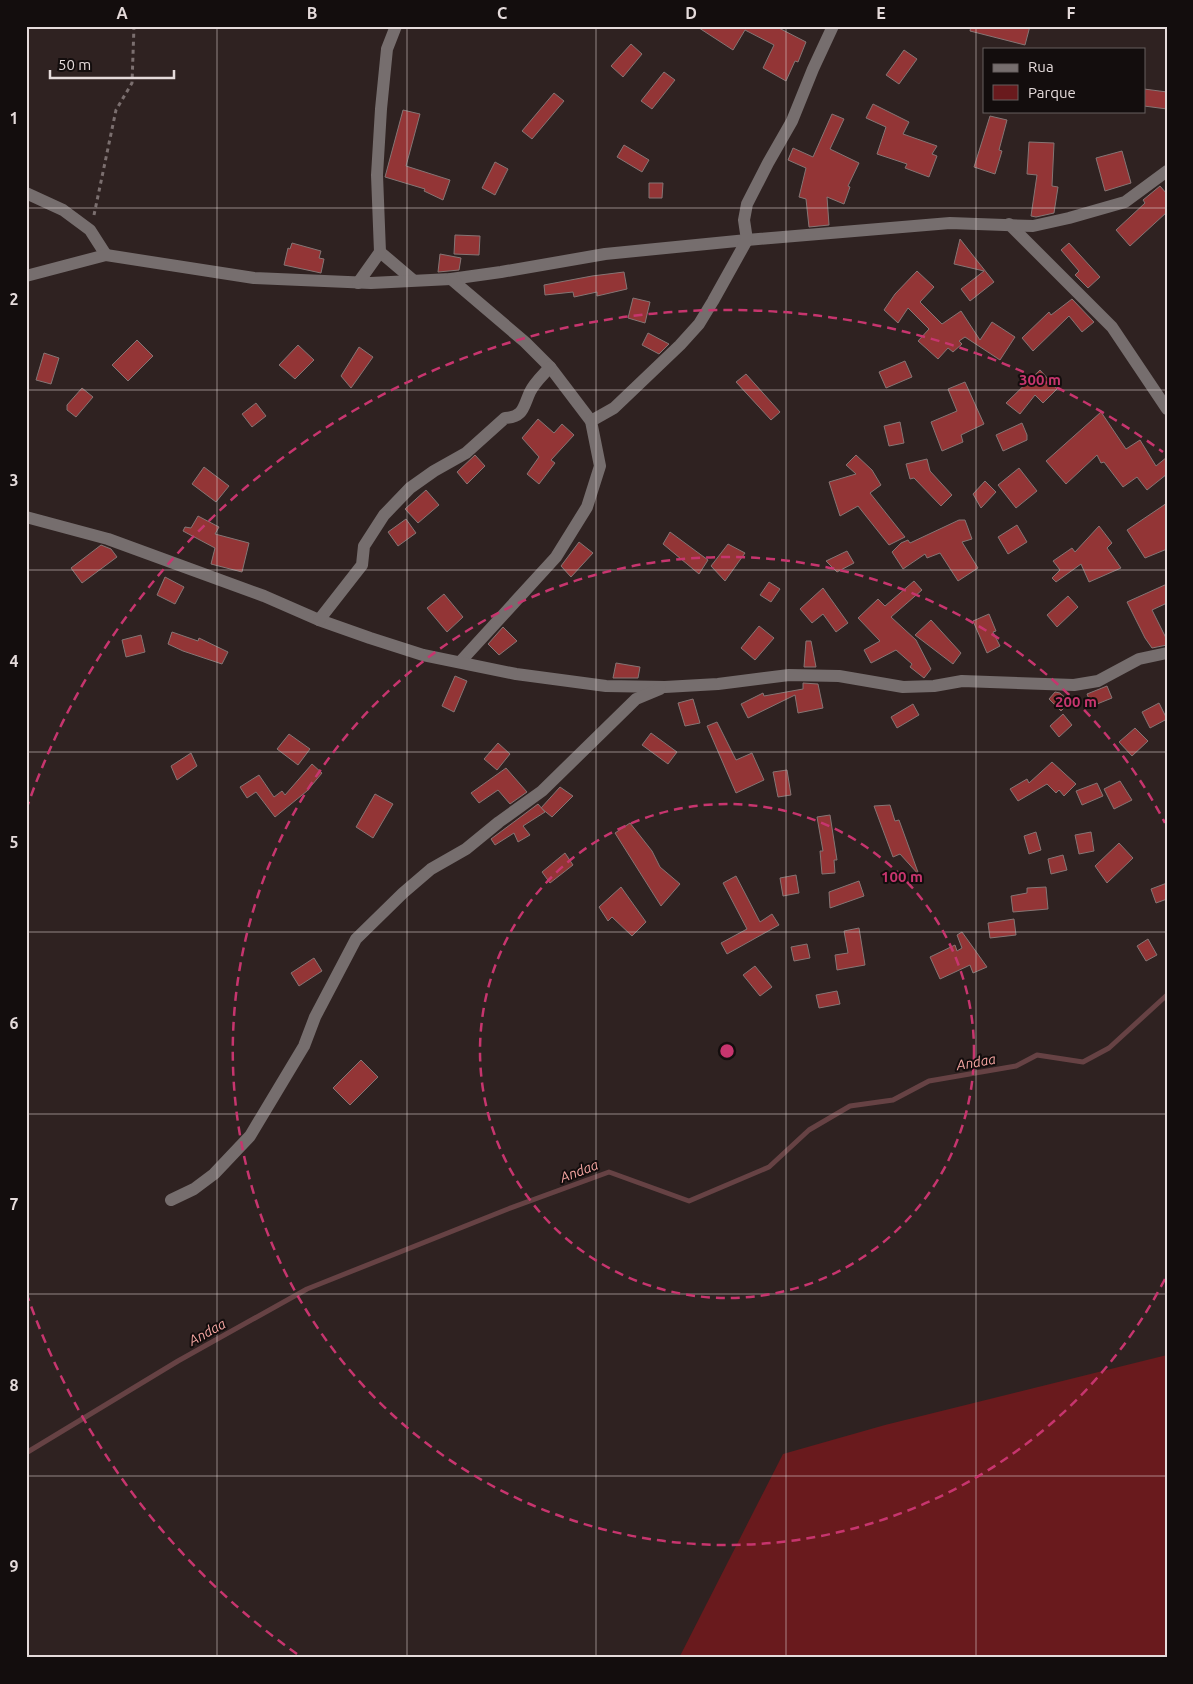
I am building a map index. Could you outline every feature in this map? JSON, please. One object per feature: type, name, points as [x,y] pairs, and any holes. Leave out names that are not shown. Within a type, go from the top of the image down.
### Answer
[{"type":"street","points":[[358,283],[380,252],[377,175],[381,109],[386,50],[396,26]]},
{"type":"street","points":[[591,421],[614,408],[680,345],[699,324],[747,240],[744,220],[747,204],[768,162],[792,121],[833,26]]},
{"type":"street","points":[[26,276],[106,255],[254,278],[358,283],[451,279],[605,254],[747,240],[950,223],[1033,226],[1125,202],[1167,171]]},
{"type":"street","points":[[26,193],[64,210],[90,230],[106,255]]},
{"type":"street","points":[[1009,224],[1112,327],[1167,409]]},
{"type":"street","points":[[380,252],[413,280]]},
{"type":"street","points":[[451,279],[525,342],[550,367],[591,421],[600,466],[587,506],[556,557],[460,662]]},
{"type":"street","points":[[319,620],[362,565],[364,546],[384,515],[410,488],[466,452],[505,418],[513,418],[520,414],[526,404],[530,391],[550,367]]},
{"type":"street","points":[[26,517],[108,539],[264,596],[319,620],[423,655],[516,674],[606,686],[665,687],[718,684],[789,675],[839,676],[903,687],[934,686],[962,681],[1074,685],[1098,681],[1139,660],[1167,653]]},
{"type":"street","points":[[171,1200],[194,1189],[214,1174],[250,1136],[304,1046],[315,1018],[356,940],[403,893],[431,870],[466,849],[542,791],[636,699],[665,687]]},
{"type":"path","points":[[90,230],[116,110],[132,83],[134,26]]},
{"type":"green space","points":[[1167,1355],[1167,1658],[679,1658],[783,1454],[885,1425]]},
{"type":"building","points":[[696,26],[775,26],[806,42],[798,62],[795,61],[786,81],[763,68],[774,45],[745,30],[733,50]]},
{"type":"building","points":[[971,26],[1030,26],[1025,45],[970,31]]},
{"type":"building","points":[[631,44],[642,54],[623,77],[611,66]]},
{"type":"building","points":[[904,50],[917,59],[899,84],[886,75]]},
{"type":"building","points":[[664,72],[675,80],[652,109],[641,101]]},
{"type":"building","points":[[1146,89],[1167,92],[1167,109],[1146,106]]},
{"type":"building","points":[[554,93],[564,101],[532,139],[522,131]]},
{"type":"building","points":[[873,104],[909,122],[903,134],[937,146],[932,154],[937,156],[929,177],[905,168],[907,164],[877,154],[886,127],[866,118]]},
{"type":"building","points":[[403,110],[420,114],[406,166],[450,180],[443,200],[424,191],[425,189],[385,177]]},
{"type":"building","points":[[832,114],[844,119],[830,149],[859,163],[848,186],[850,187],[844,204],[827,197],[829,225],[809,227],[806,199],[799,197],[806,168],[788,160],[793,148],[813,157]]},
{"type":"building","points":[[990,116],[1007,120],[999,150],[1002,151],[995,174],[974,167]]},
{"type":"building","points":[[1029,142],[1054,143],[1052,186],[1058,187],[1054,213],[1036,217],[1031,216],[1037,175],[1027,174]]},
{"type":"building","points":[[624,145],[649,160],[642,172],[617,157]]},
{"type":"building","points":[[1122,151],[1131,183],[1105,191],[1096,158]]},
{"type":"building","points":[[495,162],[508,169],[495,195],[482,188]]},
{"type":"building","points":[[649,183],[663,183],[662,198],[649,198]]},
{"type":"building","points":[[1160,186],[1167,194],[1167,212],[1130,246],[1116,230],[1145,203],[1143,200]]},
{"type":"building","points":[[455,235],[480,236],[479,255],[454,254]]},
{"type":"building","points":[[960,239],[994,282],[970,301],[961,289],[984,271],[954,264]]},
{"type":"building","points":[[292,243],[321,251],[319,258],[324,259],[321,273],[284,265],[288,248],[290,249]]},
{"type":"building","points":[[1069,243],[1100,277],[1088,288],[1075,275],[1079,271],[1061,250]]},
{"type":"building","points":[[440,254],[461,258],[459,270],[438,272]]},
{"type":"building","points":[[917,271],[934,287],[920,302],[942,324],[961,311],[980,340],[992,322],[1015,337],[1000,360],[965,337],[959,341],[962,344],[953,352],[948,348],[938,359],[918,341],[929,329],[908,308],[898,323],[884,310],[895,294]]},
{"type":"building","points":[[624,272],[627,289],[597,296],[597,292],[574,297],[573,292],[545,295],[544,285]]},
{"type":"building","points":[[633,298],[650,302],[645,323],[628,318]]},
{"type":"building","points":[[1072,299],[1094,322],[1082,332],[1069,316],[1033,351],[1022,338],[1049,312],[1051,315]]},
{"type":"building","points":[[648,333],[669,344],[659,354],[642,345]]},
{"type":"building","points":[[137,340],[153,356],[128,381],[112,365]]},
{"type":"building","points":[[298,345],[314,360],[295,379],[279,365]]},
{"type":"building","points":[[359,347],[373,357],[351,388],[341,376]]},
{"type":"building","points":[[44,353],[59,358],[51,384],[36,380]]},
{"type":"building","points":[[905,361],[912,377],[886,388],[879,372]]},
{"type":"building","points":[[1040,370],[1057,389],[1043,403],[1035,395],[1020,414],[1006,403]]},
{"type":"building","points":[[746,374],[780,412],[771,420],[736,382]]},
{"type":"building","points":[[965,382],[984,424],[961,435],[963,442],[942,451],[931,422],[957,411],[948,389]]},
{"type":"building","points":[[82,388],[93,397],[76,417],[67,410],[67,405]]},
{"type":"building","points":[[256,403],[266,416],[252,427],[242,414]]},
{"type":"building","points":[[1101,412],[1126,449],[1140,440],[1156,466],[1167,457],[1167,474],[1147,490],[1137,477],[1123,487],[1104,462],[1101,463],[1097,455],[1066,484],[1046,461]]},
{"type":"building","points":[[538,419],[554,433],[562,424],[574,435],[551,460],[555,463],[539,484],[527,474],[539,457],[522,438]]},
{"type":"building","points":[[900,422],[904,443],[889,446],[884,426]]},
{"type":"building","points":[[1022,423],[1027,440],[1003,451],[996,435]]},
{"type":"building","points":[[475,455],[485,466],[467,484],[457,472]]},
{"type":"building","points":[[856,455],[872,470],[881,485],[870,493],[905,537],[889,545],[858,506],[840,516],[829,482],[856,474],[846,465]]},
{"type":"building","points":[[927,459],[930,471],[952,495],[941,506],[914,478],[910,479],[906,464]]},
{"type":"building","points":[[204,467],[229,486],[216,502],[192,484]]},
{"type":"building","points":[[1019,468],[1037,491],[1016,508],[998,485]]},
{"type":"building","points":[[985,481],[996,492],[981,508],[973,494]]},
{"type":"building","points":[[426,490],[439,505],[418,523],[405,509]]},
{"type":"building","points":[[1167,503],[1167,549],[1145,558],[1127,530]]},
{"type":"building","points":[[198,516],[219,527],[215,534],[249,543],[242,572],[211,564],[215,548],[183,531],[185,527],[191,528]]},
{"type":"building","points":[[406,519],[416,533],[398,546],[388,532]]},
{"type":"building","points":[[959,520],[965,520],[972,539],[962,542],[978,568],[958,581],[940,553],[927,558],[925,554],[903,569],[892,552],[901,543],[908,540],[910,543]]},
{"type":"building","points":[[1017,525],[1027,542],[1008,554],[998,537]]},
{"type":"building","points":[[1099,526],[1112,543],[1107,548],[1121,568],[1089,582],[1081,564],[1056,582],[1052,578],[1060,570],[1053,561],[1072,548],[1075,552]]},
{"type":"building","points":[[670,532],[708,560],[699,574],[663,544]]},
{"type":"building","points":[[579,542],[593,553],[571,577],[561,566]]},
{"type":"building","points":[[728,544],[745,553],[725,581],[711,566]]},
{"type":"building","points":[[101,545],[111,549],[117,557],[82,583],[71,568]]},
{"type":"building","points":[[847,551],[854,563],[837,572],[826,561]]},
{"type":"building","points":[[165,577],[184,587],[175,604],[157,595]]},
{"type":"building","points":[[914,581],[922,590],[891,617],[916,640],[931,669],[924,678],[910,667],[912,664],[896,650],[871,663],[864,650],[880,641],[858,618],[878,599],[885,606]]},
{"type":"building","points":[[769,582],[780,589],[771,602],[760,595]]},
{"type":"building","points":[[1167,584],[1167,603],[1152,610],[1167,640],[1167,645],[1152,648],[1127,602]]},
{"type":"building","points":[[823,588],[848,623],[836,632],[823,614],[812,623],[800,609]]},
{"type":"building","points":[[444,594],[463,617],[447,632],[427,608]]},
{"type":"building","points":[[1068,596],[1078,607],[1057,627],[1047,615]]},
{"type":"building","points":[[989,614],[996,631],[993,632],[1000,646],[987,653],[973,621]]},
{"type":"building","points":[[931,620],[961,653],[953,664],[915,635]]},
{"type":"building","points":[[759,626],[774,638],[755,660],[741,648]]},
{"type":"building","points":[[503,627],[517,641],[499,655],[488,644]]},
{"type":"building","points":[[172,632],[198,641],[199,638],[228,652],[222,664],[183,651],[168,644]]},
{"type":"building","points":[[141,635],[145,652],[126,657],[122,640]]},
{"type":"building","points":[[806,641],[811,641],[816,667],[804,667]]},
{"type":"building","points":[[616,663],[640,667],[638,678],[613,678]]},
{"type":"building","points":[[455,676],[467,681],[454,712],[442,706]]},
{"type":"building","points":[[803,683],[818,684],[823,708],[798,713],[795,695],[748,718],[741,704],[763,693],[764,696],[803,689]]},
{"type":"building","points":[[1107,686],[1112,698],[1092,706],[1087,694]]},
{"type":"building","points":[[1055,692],[1060,693],[1070,702],[1061,711],[1049,699]]},
{"type":"building","points":[[693,699],[700,723],[685,726],[678,703]]},
{"type":"building","points":[[1159,703],[1167,719],[1150,728],[1142,712]]},
{"type":"building","points":[[913,704],[919,715],[897,728],[891,717]]},
{"type":"building","points":[[1063,714],[1072,725],[1059,737],[1050,726]]},
{"type":"building","points":[[717,722],[736,760],[752,753],[764,780],[736,793],[707,726]]},
{"type":"building","points":[[1135,728],[1148,741],[1132,756],[1119,742]]},
{"type":"building","points":[[651,733],[677,752],[668,764],[642,745]]},
{"type":"building","points":[[289,734],[310,749],[298,765],[277,749]]},
{"type":"building","points":[[498,743],[510,754],[497,770],[484,759]]},
{"type":"building","points":[[191,753],[197,766],[177,780],[171,766]]},
{"type":"building","points":[[1052,762],[1076,784],[1064,796],[1059,790],[1056,793],[1047,784],[1018,801],[1010,789],[1027,779],[1029,783]]},
{"type":"building","points":[[312,764],[322,773],[307,791],[275,817],[256,792],[247,798],[240,787],[259,775],[274,797],[282,791],[285,795]]},
{"type":"building","points":[[506,768],[527,792],[510,804],[498,790],[479,803],[471,793]]},
{"type":"building","points":[[787,770],[791,795],[778,797],[773,772]]},
{"type":"building","points":[[1120,781],[1132,800],[1114,809],[1104,789]]},
{"type":"building","points":[[1097,783],[1103,796],[1082,805],[1076,791]]},
{"type":"building","points":[[560,787],[573,796],[552,817],[541,808]]},
{"type":"building","points":[[375,794],[393,804],[373,838],[356,827]]},
{"type":"building","points":[[538,804],[545,812],[523,826],[530,835],[518,842],[514,833],[495,845],[491,839]]},
{"type":"building","points":[[890,805],[895,821],[899,820],[919,875],[900,854],[893,857],[874,806]]},
{"type":"building","points":[[830,815],[837,860],[834,860],[835,873],[822,874],[820,851],[823,851],[817,817]]},
{"type":"building","points":[[630,823],[652,851],[660,867],[680,884],[661,906],[615,833]]},
{"type":"building","points":[[1036,832],[1041,850],[1029,854],[1024,836]]},
{"type":"building","points":[[1091,832],[1094,851],[1079,854],[1075,835]]},
{"type":"building","points":[[1119,843],[1133,858],[1107,883],[1095,866]]},
{"type":"building","points":[[565,853],[573,865],[550,883],[542,872]]},
{"type":"building","points":[[1063,855],[1067,870],[1051,874],[1048,859]]},
{"type":"building","points":[[796,875],[799,893],[783,896],[780,878]]},
{"type":"building","points":[[736,876],[760,922],[772,914],[779,925],[727,954],[721,943],[747,929],[723,883]]},
{"type":"building","points":[[859,881],[864,896],[830,908],[829,892]]},
{"type":"building","points":[[1167,883],[1167,899],[1156,903],[1151,889]]},
{"type":"building","points":[[621,887],[646,922],[632,936],[612,917],[608,921],[599,907]]},
{"type":"building","points":[[1046,887],[1048,909],[1013,912],[1011,896],[1027,893],[1027,888]]},
{"type":"building","points":[[1014,919],[1016,935],[990,938],[988,923]]},
{"type":"building","points":[[859,928],[865,965],[837,970],[835,955],[848,953],[844,931]]},
{"type":"building","points":[[962,932],[987,967],[973,973],[970,965],[940,979],[930,957],[955,945],[957,951],[962,948],[957,935]]},
{"type":"building","points":[[1148,939],[1157,955],[1146,961],[1137,946]]},
{"type":"building","points":[[807,944],[810,958],[794,961],[791,947]]},
{"type":"building","points":[[314,958],[322,971],[299,986],[291,973]]},
{"type":"building","points":[[755,966],[772,987],[760,996],[743,975]]},
{"type":"building","points":[[837,991],[840,1004],[819,1008],[816,995]]},
{"type":"building","points":[[361,1060],[378,1077],[350,1105],[333,1088]]},
{"type":"waterway","name":"Andaa","points":[[26,1453],[178,1361],[307,1289],[508,1209],[609,1172],[689,1201],[769,1167],[809,1130],[850,1106],[893,1100],[929,1081],[1016,1066],[1037,1055],[1083,1062],[1109,1048],[1167,995]]}]
